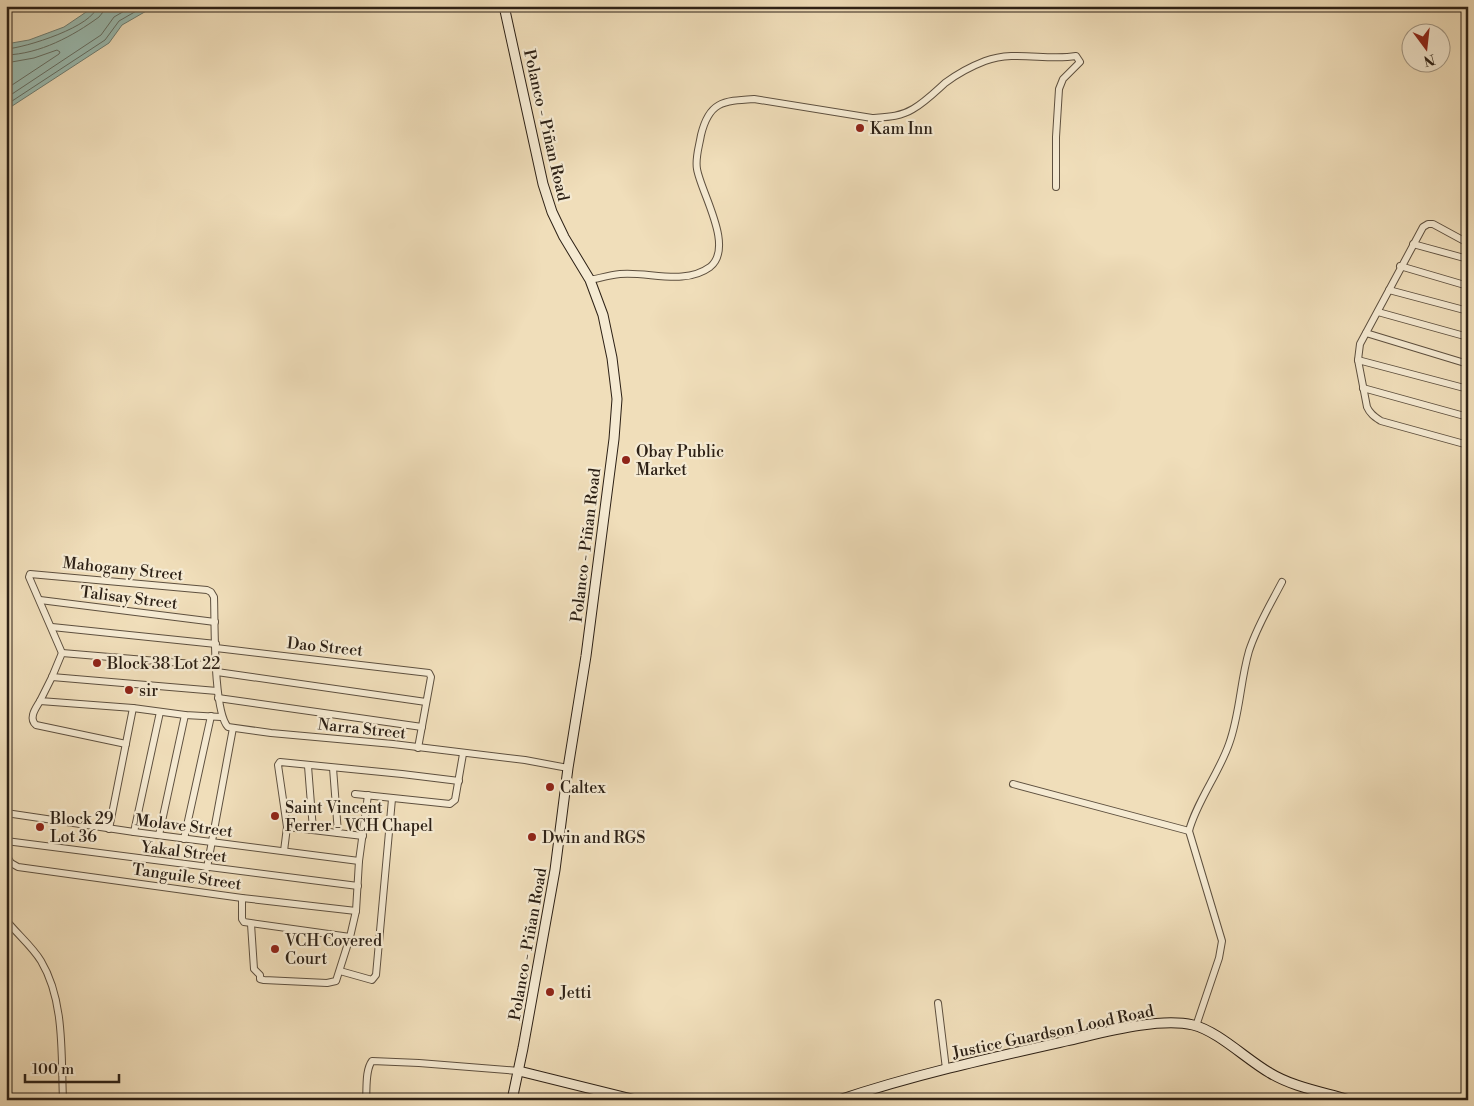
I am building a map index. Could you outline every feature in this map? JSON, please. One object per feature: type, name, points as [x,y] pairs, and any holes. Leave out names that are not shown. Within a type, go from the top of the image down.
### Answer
[{"type":"main road","name":"Polanco - Piñan Road","points":[[504,6],[543,184],[552,212],[564,237],[590,280],[604,315],[617,399],[614,439],[586,656],[568,768],[555,870],[512,1100]]},
{"type":"main road","name":"Justice Guardson Lood Road","points":[[838,1100],[946,1069],[1018,1051],[1123,1029],[1175,1023],[1196,1026],[1215,1035],[1261,1068],[1282,1079],[1349,1100]]},
{"type":"main road","points":[[518,1071],[636,1100]]},
{"type":"street","points":[[590,280],[621,274],[678,277],[693,274],[711,266],[716,259],[718,240],[712,210],[697,170],[696,158],[708,114],[713,108],[740,100],[754,99],[872,118],[889,117],[912,110],[947,82],[987,60],[1017,55],[1061,58],[1076,56],[1080,62],[1064,79],[1059,89],[1056,137],[1056,187]]},
{"type":"street","points":[[1468,243],[1430,224],[1423,227],[1400,266],[1378,312],[1358,347],[1358,360],[1363,388],[1369,411],[1375,418],[1468,445]]},
{"type":"street","points":[[1413,244],[1468,259]]},
{"type":"street","points":[[1400,266],[1468,286]]},
{"type":"street","points":[[1389,290],[1468,311]]},
{"type":"street","points":[[1378,312],[1468,337]]},
{"type":"street","points":[[1366,333],[1468,364]]},
{"type":"street","points":[[1358,360],[1468,389]]},
{"type":"street","points":[[1363,388],[1468,416]]},
{"type":"street","name":"Mahogany Street","points":[[40,600],[30,574],[33,573],[207,590],[213,594],[215,622]]},
{"type":"street","points":[[1196,1026],[1219,958],[1222,941],[1189,831],[1229,744],[1235,724],[1249,652],[1258,625],[1282,582]]},
{"type":"street","points":[[40,600],[62,653],[32,717],[33,722],[36,725],[126,744]]},
{"type":"street","name":"Talisay Street","points":[[40,600],[215,622]]},
{"type":"street","points":[[40,701],[211,716],[223,720],[218,695],[215,622]]},
{"type":"street","name":"Dao Street","points":[[52,627],[425,671],[430,674],[426,702]]},
{"type":"street","points":[[62,653],[217,669],[426,702],[418,748]]},
{"type":"street","points":[[52,677],[218,695],[422,726]]},
{"type":"street","points":[[109,829],[133,708]]},
{"type":"street","points":[[134,832],[160,712]]},
{"type":"street","points":[[159,835],[185,715]]},
{"type":"street","points":[[184,839],[204,739],[211,716]]},
{"type":"street","name":"Narra Street","points":[[223,720],[228,727],[233,728],[418,748],[568,768]]},
{"type":"street","points":[[207,868],[233,728]]},
{"type":"street","points":[[355,794],[453,803],[456,800],[463,754]]},
{"type":"street","points":[[284,851],[287,826],[278,765],[282,762],[458,781]]},
{"type":"street","points":[[308,766],[313,830]]},
{"type":"street","points":[[333,768],[338,833]]},
{"type":"street","points":[[1013,784],[1189,831]]},
{"type":"street","points":[[251,924],[254,969],[260,975],[260,978],[264,980],[334,982],[340,971],[356,911],[359,861],[368,795]]},
{"type":"street","points":[[340,971],[372,980],[376,975],[392,798]]},
{"type":"street","name":"Molave Street","points":[[6,813],[109,829],[359,861]]},
{"type":"street","points":[[287,826],[363,836]]},
{"type":"street","name":"Yakal Street","points":[[6,841],[358,886]]},
{"type":"street","name":"Tanguile Street","points":[[6,855],[14,866],[242,898],[356,911]]},
{"type":"street","points":[[242,898],[242,919],[244,922],[350,937]]},
{"type":"street","points":[[6,920],[41,961],[51,985],[58,1012],[63,1100]]},
{"type":"street","points":[[938,1003],[946,1069]]},
{"type":"street","points":[[366,1100],[369,1064],[372,1061],[518,1071]]},
{"type":"water","points":[[95,6],[155,6],[122,25],[109,43],[6,110],[6,44],[29,40],[64,27]]},
{"type":"place","name":"Kam Inn","points":[[860,128]]},
{"type":"place","name":"Obay Public Market","points":[[626,460]]},
{"type":"place","name":"Block 38 Lot 22","points":[[97,663]]},
{"type":"place","name":"sir","points":[[129,690]]},
{"type":"place","name":"Caltex","points":[[550,787]]},
{"type":"place","name":"Saint Vincent Ferrer - VCH Chapel","points":[[275,816]]},
{"type":"place","name":"Block 29 Lot 36","points":[[40,827]]},
{"type":"place","name":"Dwin and RGS","points":[[532,837]]},
{"type":"place","name":"VCH Covered Court","points":[[275,949]]},
{"type":"place","name":"Jetti","points":[[550,992]]}]
